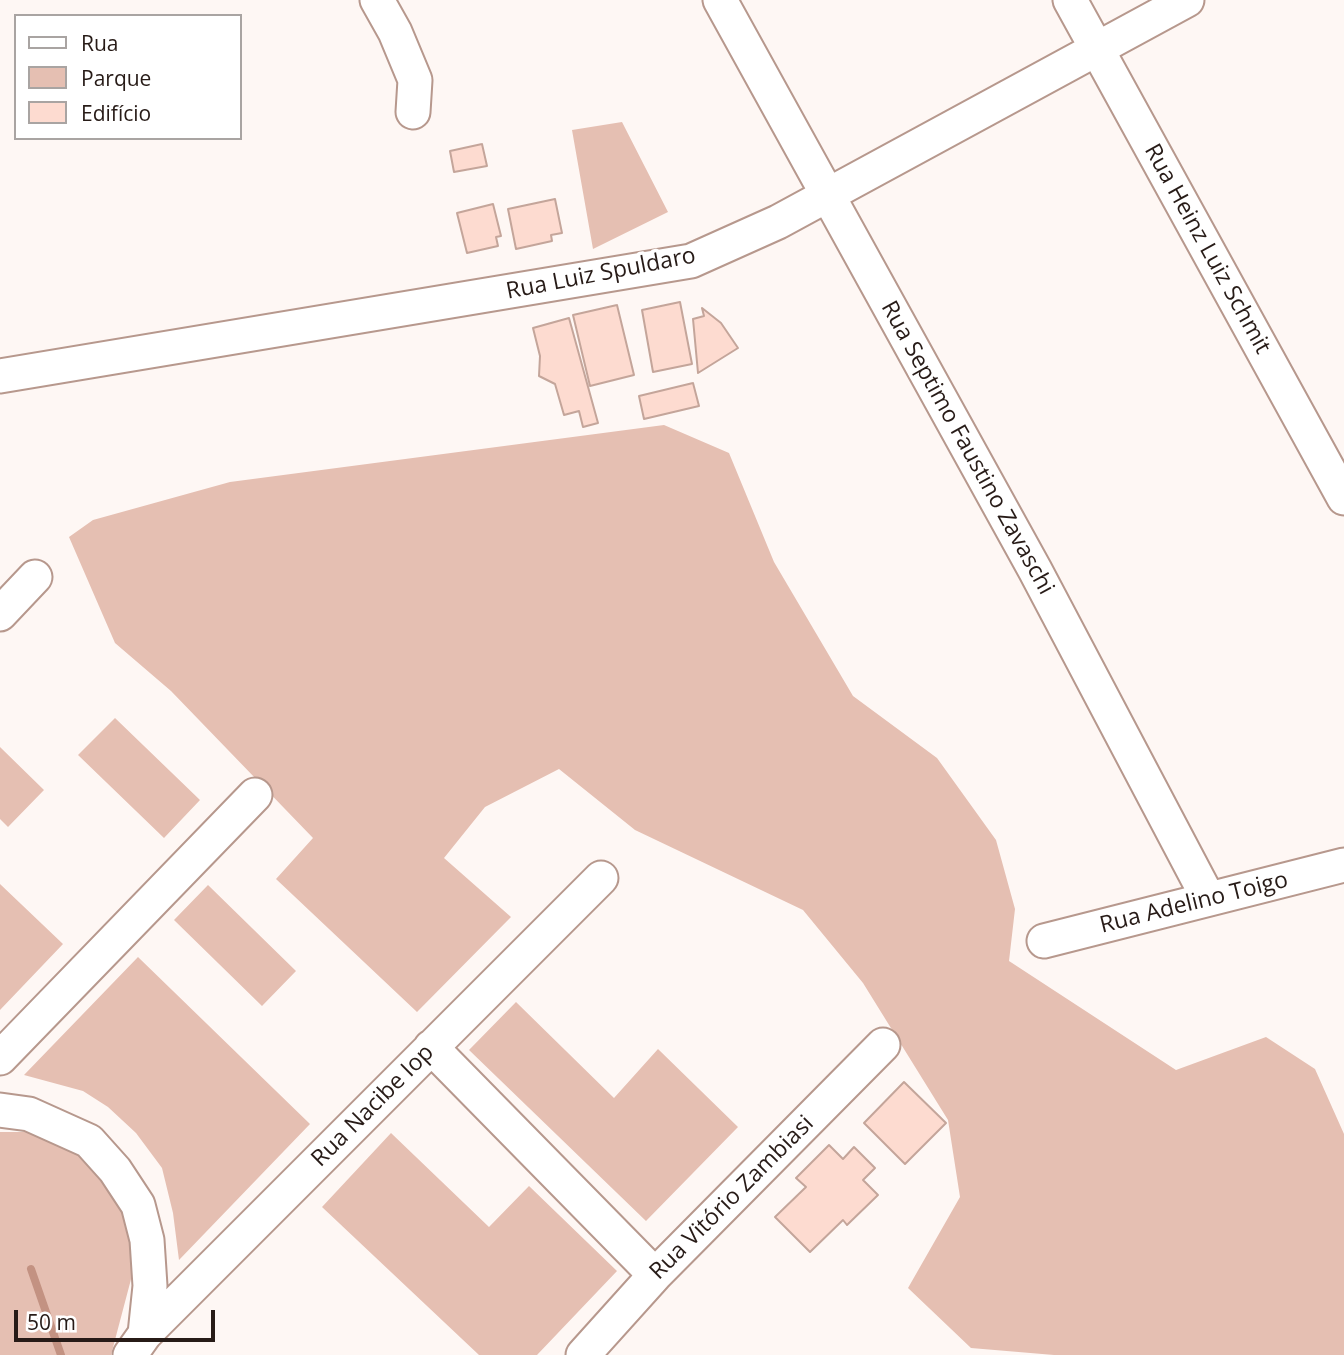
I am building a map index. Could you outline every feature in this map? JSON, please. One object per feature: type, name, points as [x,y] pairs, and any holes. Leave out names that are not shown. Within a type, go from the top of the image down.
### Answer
[{"type":"street","points":[[377,0],[395,32],[415,80],[413,112]]},
{"type":"street","name":"Rua Septimo Faustino Zavaschi","points":[[720,0],[1035,570],[1208,898]]},
{"type":"street","name":"Rua Heinz Luiz Schmit","points":[[1070,0],[1344,498]]},
{"type":"street","name":"Rua Luiz Spuldaro","points":[[0,376],[691,261],[778,222],[1187,0]]},
{"type":"street","points":[[0,614],[35,577]]},
{"type":"street","points":[[0,1058],[255,795]]},
{"type":"street","name":"Rua Adelino Toigo","points":[[1044,940],[1344,866]]},
{"type":"street","name":"Rua Nacibe Iop","points":[[138,1344],[601,878]]},
{"type":"street","name":"Rua Vitório Zambiasi","points":[[583,1355],[655,1275],[884,1045]]},
{"type":"street","points":[[431,1047],[655,1275]]},
{"type":"street","points":[[0,1110],[29,1114],[89,1140],[138,1205],[146,1240],[150,1286],[138,1344]]},
{"type":"green space","points":[[622,122],[668,212],[593,249],[572,130]]},
{"type":"green space","points":[[664,425],[729,453],[774,562],[853,696],[937,758],[996,840],[1015,909],[1009,961],[1176,1070],[1266,1037],[1315,1069],[1344,1134],[1344,1355],[1054,1355],[971,1348],[908,1288],[960,1197],[948,1120],[863,983],[803,910],[635,830],[559,769],[485,807],[444,858],[511,917],[417,1012],[276,879],[313,838],[171,691],[115,643],[69,537],[93,520],[230,482]]},
{"type":"green space","points":[[115,718],[200,800],[164,838],[78,755]]},
{"type":"green space","points":[[0,747],[44,790],[8,827],[0,819]]},
{"type":"green space","points":[[0,884],[63,944],[0,1010]]},
{"type":"green space","points":[[208,885],[296,971],[262,1006],[174,920]]},
{"type":"green space","points":[[138,957],[310,1124],[179,1260],[173,1213],[162,1168],[136,1133],[108,1107],[83,1091],[24,1075]]},
{"type":"green space","points":[[516,1002],[614,1098],[658,1049],[738,1127],[646,1221],[469,1050]]},
{"type":"green space","points":[[0,1132],[26,1132],[81,1149],[125,1199],[139,1249],[111,1355],[0,1355]]},
{"type":"green space","points":[[391,1133],[489,1227],[529,1186],[617,1271],[537,1355],[479,1355],[322,1207]]},
{"type":"building","points":[[482,144],[487,166],[454,172],[450,151]]},
{"type":"building","points":[[555,199],[562,233],[551,235],[552,241],[516,249],[508,209]]},
{"type":"building","points":[[493,204],[501,236],[496,237],[498,246],[467,253],[457,213]]},
{"type":"building","points":[[680,302],[692,364],[653,372],[642,310]]},
{"type":"building","points":[[617,305],[634,375],[590,386],[573,315]]},
{"type":"building","points":[[702,308],[721,323],[738,348],[698,373],[693,319],[704,316]]},
{"type":"building","points":[[569,318],[598,423],[583,427],[579,411],[564,415],[555,384],[539,376],[540,356],[533,328]]},
{"type":"building","points":[[693,383],[699,406],[644,419],[639,396]]},
{"type":"building","points":[[904,1082],[946,1123],[905,1164],[864,1123]]},
{"type":"building","points":[[829,1145],[843,1159],[854,1147],[875,1168],[863,1180],[878,1195],[847,1225],[843,1220],[810,1252],[775,1217],[806,1187],[796,1178]]},
{"type":"waterway","points":[[31,1269],[61,1355]]}]
